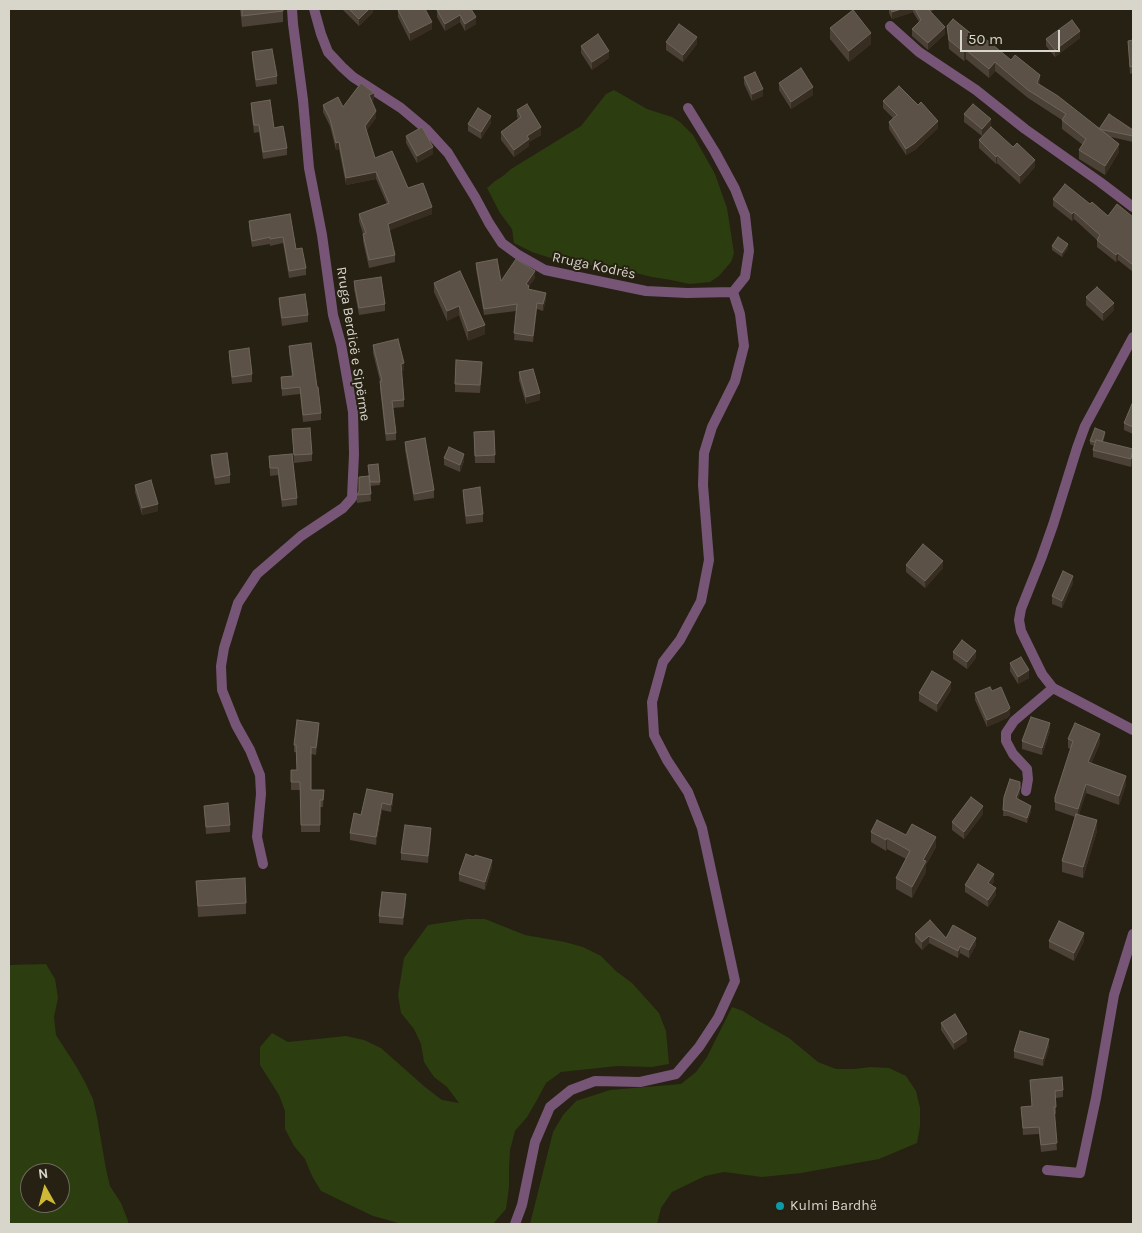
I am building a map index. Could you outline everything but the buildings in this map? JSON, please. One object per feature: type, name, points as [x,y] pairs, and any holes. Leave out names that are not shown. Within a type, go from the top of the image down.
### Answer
[{"type":"street","name":"Rruga Berdicë e Sipërme","points":[[263,864],[258,837],[261,794],[260,775],[250,750],[236,726],[222,690],[221,666],[224,648],[238,603],[257,574],[300,536],[343,508],[352,498],[354,454],[352,412],[342,344],[333,315],[322,236],[309,168],[304,100],[292,9]]},
{"type":"street","name":"Rruga Kodrës","points":[[314,9],[328,52],[353,77],[401,108],[448,153],[502,243],[517,254],[545,270],[646,291],[686,293],[733,292]]},
{"type":"street","points":[[890,26],[919,52],[976,90],[1024,129],[1133,207]]},
{"type":"street","points":[[516,1224],[535,1142],[550,1107],[571,1090],[595,1081],[640,1082],[676,1074],[699,1047],[718,1018],[735,981],[702,828],[688,792],[667,760],[654,735],[652,702],[663,662],[680,640],[700,601],[709,560],[703,485],[704,453],[712,427],[735,381],[744,346],[740,314],[733,292],[745,277],[749,251],[745,215],[731,181],[688,108]]},
{"type":"street","points":[[1133,337],[1085,426],[1042,559],[1021,609],[1019,620],[1021,631],[1042,674],[1053,688],[1133,730]]},
{"type":"street","points":[[1026,791],[1027,768],[1013,754],[1006,741],[1006,733],[1014,721],[1053,688]]},
{"type":"street","points":[[1047,1170],[1080,1173],[1096,1098],[1114,995],[1133,934]]},
{"type":"green space","points":[[614,90],[647,109],[672,117],[680,122],[693,135],[715,174],[727,208],[734,253],[731,262],[719,276],[710,282],[690,284],[606,266],[569,264],[532,252],[514,243],[512,229],[500,213],[487,188],[511,169],[581,126],[606,94]]},
{"type":"green space","points":[[467,919],[485,919],[525,935],[583,947],[601,956],[632,983],[659,1013],[666,1031],[669,1064],[652,1067],[617,1066],[561,1072],[546,1083],[527,1117],[515,1131],[510,1150],[509,1187],[506,1209],[493,1224],[402,1224],[373,1216],[321,1191],[305,1159],[294,1146],[285,1129],[285,1111],[279,1095],[260,1065],[260,1047],[272,1033],[288,1042],[346,1036],[364,1040],[381,1048],[442,1100],[459,1103],[447,1087],[434,1077],[424,1062],[421,1044],[414,1029],[401,1013],[398,995],[404,958],[428,925]]},
{"type":"green space","points":[[46,964],[55,979],[58,998],[54,1017],[56,1035],[76,1066],[93,1099],[110,1186],[121,1203],[128,1224],[9,1224],[9,965]]},
{"type":"green space","points":[[732,1007],[743,1011],[789,1038],[818,1062],[836,1069],[889,1068],[906,1076],[916,1091],[920,1108],[920,1126],[917,1143],[879,1159],[801,1173],[762,1177],[724,1172],[705,1176],[672,1192],[661,1208],[657,1224],[530,1224],[553,1132],[563,1115],[576,1101],[610,1090],[681,1084],[696,1072],[707,1057]]},
{"type":"place","name":"Kulmi Bardhë","points":[[780,1206]]}]
